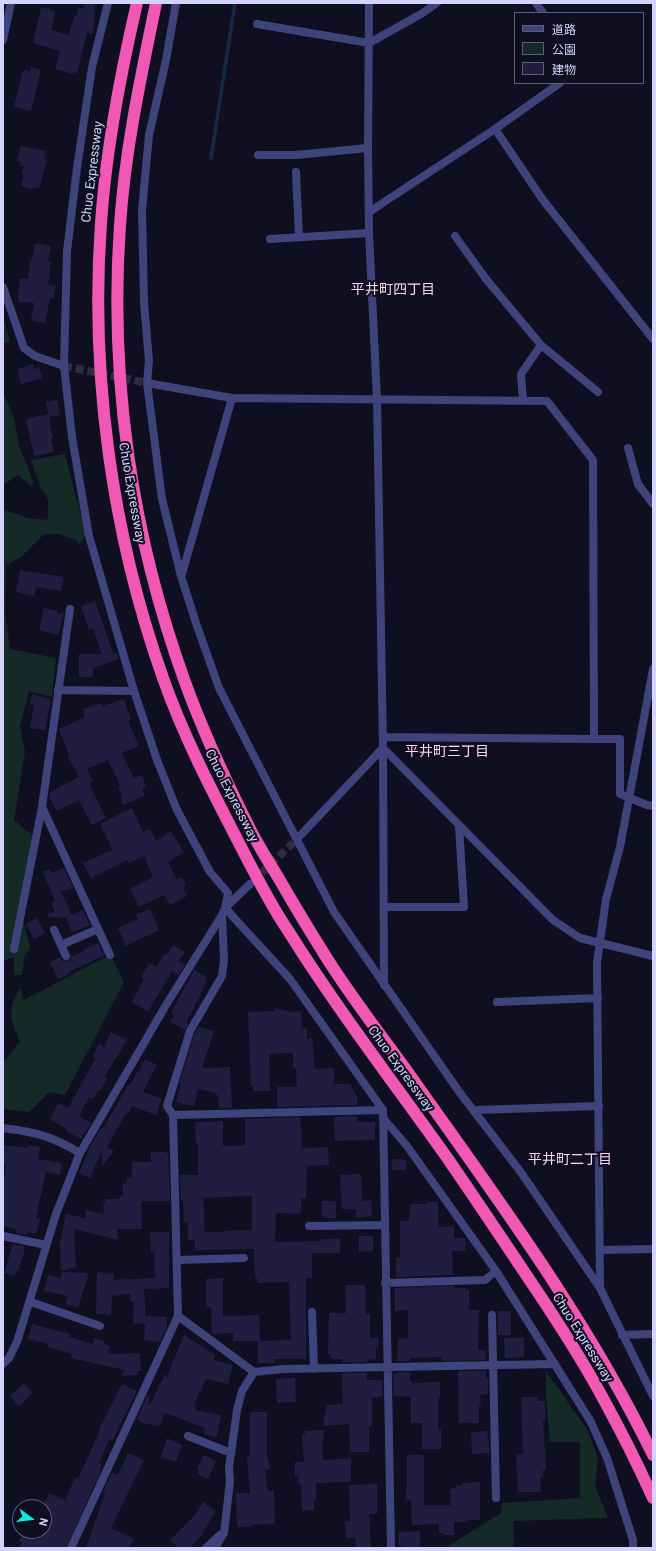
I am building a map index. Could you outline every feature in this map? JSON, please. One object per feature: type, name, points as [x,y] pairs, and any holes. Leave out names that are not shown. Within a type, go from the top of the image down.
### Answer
[{"type":"highway","name":"Chuo Expressway","points":[[137,3],[122,70],[107,156],[101,223],[98,298],[99,353],[104,408],[116,499],[136,592],[163,677],[182,726],[204,774],[250,864],[285,927],[326,988],[447,1158],[576,1352],[605,1401],[653,1498]]},
{"type":"highway","name":"Chuo Expressway","points":[[156,3],[127,152],[120,224],[117,299],[118,358],[122,410],[139,523],[160,603],[185,683],[220,766],[252,833],[290,898],[329,962],[532,1247],[615,1380],[653,1455]]},
{"type":"street","points":[[4,35],[12,3]]},
{"type":"street","points":[[71,1548],[178,1316],[173,1115],[166,1106],[190,1031],[222,976],[224,960],[224,912],[228,893],[210,872],[177,810],[157,760],[134,691],[89,536],[72,437],[64,366],[68,244],[77,168],[92,67],[108,3]]},
{"type":"street","points":[[176,3],[166,60],[149,135],[142,210],[144,302],[148,361],[147,383],[162,498],[181,576],[196,624],[219,688],[334,912],[460,1093],[475,1110],[520,1171],[600,1288],[653,1396]]},
{"type":"street","points":[[369,3],[369,233],[377,400],[383,748],[384,985]]},
{"type":"street","points":[[257,24],[369,43],[421,14],[437,3]]},
{"type":"street","points":[[536,3],[541,12]]},
{"type":"street","points":[[369,212],[495,129],[559,84]]},
{"type":"street","points":[[495,129],[543,200],[653,339]]},
{"type":"street","points":[[258,155],[296,155],[368,148]]},
{"type":"street","points":[[296,172],[299,237]]},
{"type":"street","points":[[270,239],[369,233]]},
{"type":"street","points":[[455,236],[486,279],[541,345],[598,392]]},
{"type":"street","points":[[3,287],[24,348],[35,356],[64,366]]},
{"type":"street","points":[[523,401],[521,374],[541,345]]},
{"type":"street","points":[[147,383],[232,398],[546,401],[593,460],[594,739]]},
{"type":"street","points":[[181,576],[232,398]]},
{"type":"street","points":[[628,448],[638,484],[653,504]]},
{"type":"street","points":[[14,949],[42,807],[70,609]]},
{"type":"street","points":[[600,1288],[597,963],[606,899],[620,847],[653,669]]},
{"type":"street","points":[[58,690],[134,691]]},
{"type":"street","points":[[382,737],[620,740],[620,794],[653,806]]},
{"type":"street","points":[[297,839],[383,748]]},
{"type":"street","points":[[383,748],[553,920],[580,938],[653,956]]},
{"type":"street","points":[[42,807],[110,955]]},
{"type":"street","points":[[384,907],[464,906],[459,826]]},
{"type":"street","points":[[3,1364],[9,1358],[17,1342],[31,1302],[56,1214],[80,1153],[166,1005],[224,912],[250,884]]},
{"type":"street","points":[[224,912],[290,979],[383,1114],[496,1271],[591,1422],[607,1458],[631,1533],[633,1548]]},
{"type":"street","points":[[61,945],[98,929]]},
{"type":"street","points":[[54,930],[66,956]]},
{"type":"street","points":[[497,1002],[598,998]]},
{"type":"street","points":[[475,1110],[599,1106]]},
{"type":"street","points":[[173,1115],[383,1114]]},
{"type":"street","points":[[383,1114],[391,1548]]},
{"type":"street","points":[[3,1128],[33,1132],[60,1141],[80,1153]]},
{"type":"street","points":[[309,1226],[384,1225]]},
{"type":"street","points":[[3,1236],[46,1245]]},
{"type":"street","points":[[600,1250],[653,1249]]},
{"type":"street","points":[[177,1260],[244,1258]]},
{"type":"street","points":[[386,1283],[485,1280],[496,1271]]},
{"type":"street","points":[[31,1302],[100,1326]]},
{"type":"street","points":[[312,1312],[314,1369]]},
{"type":"street","points":[[492,1315],[496,1498]]},
{"type":"street","points":[[178,1316],[254,1372],[314,1369],[555,1364]]},
{"type":"street","points":[[622,1334],[653,1334]]},
{"type":"street","points":[[215,1548],[224,1532],[230,1481],[229,1468],[237,1410],[242,1390],[254,1372]]},
{"type":"street","points":[[188,1436],[231,1453]]},
{"type":"street","points":[[206,1548],[224,1532]]},
{"type":"green space","points":[[3,317],[10,341],[3,344]]},
{"type":"green space","points":[[3,392],[14,418],[19,446],[33,481],[32,487],[18,475],[3,485]]},
{"type":"green space","points":[[65,454],[86,535],[79,545],[77,541],[59,534],[44,534],[21,557],[6,565],[5,610],[10,649],[56,658],[52,697],[29,691],[20,727],[25,752],[14,820],[32,835],[23,921],[30,947],[24,958],[22,975],[14,975],[14,957],[3,961],[3,509],[28,518],[48,520],[48,499],[41,488],[31,460]]},
{"type":"green space","points":[[108,956],[112,958],[124,982],[65,1095],[49,1092],[29,1112],[3,1109],[3,1062],[20,1042],[12,1021],[11,1009],[20,988],[24,1000]]},
{"type":"green space","points":[[546,1371],[588,1431],[598,1458],[595,1486],[608,1518],[513,1521],[514,1548],[445,1548],[501,1513],[502,1503],[580,1498],[580,1442],[550,1442],[546,1398]]},
{"type":"building","points":[[85,3],[96,3],[94,11],[96,12],[93,21],[95,21],[92,34],[87,33],[77,73],[73,72],[73,74],[55,69],[60,51],[33,43],[41,7],[55,11],[51,30],[69,35],[74,16],[76,16],[78,8],[83,9]]},
{"type":"building","points":[[31,67],[41,70],[31,111],[14,107],[22,73],[24,70],[30,72]]},
{"type":"building","points":[[21,146],[46,151],[44,159],[47,160],[39,188],[34,187],[33,189],[21,186],[24,166],[20,165],[21,162],[17,160]]},
{"type":"building","points":[[35,243],[51,246],[48,261],[51,262],[48,284],[56,286],[54,298],[50,298],[45,323],[31,320],[34,303],[18,302],[20,279],[28,279],[30,260],[32,260]]},
{"type":"building","points":[[33,364],[34,369],[39,367],[42,378],[21,384],[18,369]]},
{"type":"building","points":[[57,400],[60,415],[49,417],[54,452],[34,456],[26,419],[48,414],[46,402]]},
{"type":"building","points":[[20,570],[64,577],[61,591],[36,587],[34,596],[16,592]]},
{"type":"building","points":[[95,601],[113,653],[117,653],[119,659],[93,668],[93,677],[79,677],[79,654],[102,654],[93,628],[89,630],[81,606]]},
{"type":"building","points":[[44,608],[58,611],[57,615],[64,612],[58,635],[39,630]]},
{"type":"building","points":[[32,694],[51,699],[45,730],[30,728],[34,705],[30,704]]},
{"type":"building","points":[[124,699],[131,720],[128,721],[139,746],[122,753],[134,778],[142,775],[146,787],[142,788],[145,796],[123,805],[120,795],[122,795],[118,786],[120,785],[108,760],[87,769],[93,781],[89,783],[106,818],[92,825],[79,800],[56,810],[49,797],[50,792],[79,777],[68,756],[69,755],[59,729],[85,717],[83,709],[101,703],[102,706]]},
{"type":"building","points":[[132,808],[143,832],[150,829],[156,841],[171,831],[184,852],[168,862],[177,880],[182,877],[186,886],[183,888],[187,896],[170,905],[164,895],[139,907],[130,889],[153,877],[144,856],[129,863],[128,860],[91,878],[83,863],[113,850],[100,824]]},
{"type":"building","points":[[64,868],[73,888],[61,892],[72,915],[83,910],[90,925],[72,932],[66,918],[45,916],[55,911],[51,903],[55,901],[43,872],[50,869],[52,873]]},
{"type":"building","points":[[150,909],[159,930],[126,946],[118,928],[138,919],[136,915]]},
{"type":"building","points":[[36,918],[45,933],[34,939],[26,924]]},
{"type":"building","points":[[98,943],[104,956],[70,971],[71,973],[58,979],[50,962],[60,957],[62,961],[68,961],[71,957]]},
{"type":"building","points":[[173,945],[185,952],[179,961],[185,965],[178,975],[172,971],[148,1012],[132,1002],[144,979],[141,977],[149,963],[156,967],[165,953],[167,955]]},
{"type":"building","points":[[194,970],[207,978],[205,980],[207,981],[186,1023],[188,1024],[185,1030],[170,1022],[174,1015],[171,1013]]},
{"type":"building","points":[[275,1008],[291,1012],[301,1011],[302,1029],[307,1028],[307,1039],[312,1038],[315,1069],[334,1068],[334,1084],[350,1084],[357,1097],[357,1105],[277,1107],[277,1087],[297,1087],[296,1068],[293,1068],[293,1053],[269,1054],[270,1091],[253,1091],[253,1086],[251,1086],[248,1012],[275,1011]]},
{"type":"building","points":[[199,1027],[214,1031],[202,1068],[230,1067],[232,1108],[219,1108],[218,1095],[198,1089],[194,1106],[176,1102],[181,1084],[179,1084],[195,1033]]},
{"type":"building","points":[[111,1032],[127,1040],[104,1077],[107,1078],[100,1091],[98,1090],[93,1099],[89,1097],[79,1116],[91,1123],[81,1139],[66,1131],[67,1129],[50,1119],[58,1103],[68,1108],[96,1058],[93,1056],[99,1044],[104,1047]]},
{"type":"building","points":[[145,1059],[157,1065],[143,1092],[162,1099],[156,1115],[132,1106],[128,1114],[126,1113],[107,1147],[114,1151],[102,1166],[102,1150],[90,1178],[79,1173],[90,1147],[101,1128],[103,1129],[128,1085],[130,1085],[137,1072],[138,1073]]},
{"type":"building","points":[[357,1116],[357,1122],[375,1122],[375,1140],[335,1141],[334,1117]]},
{"type":"building","points":[[300,1117],[302,1148],[328,1147],[329,1165],[307,1166],[306,1198],[301,1198],[301,1214],[276,1213],[275,1242],[340,1239],[340,1253],[312,1253],[312,1278],[306,1278],[306,1359],[274,1359],[274,1363],[258,1363],[258,1341],[291,1340],[289,1282],[257,1283],[257,1278],[255,1278],[254,1249],[195,1250],[195,1240],[188,1240],[188,1222],[184,1222],[183,1201],[181,1201],[180,1175],[198,1175],[198,1143],[196,1143],[195,1122],[223,1121],[223,1146],[245,1145],[245,1119]],"holes":[[[252,1196],[252,1230],[205,1232],[203,1198]]]},
{"type":"building","points":[[3,1145],[28,1148],[29,1145],[40,1147],[38,1159],[62,1163],[60,1175],[46,1172],[36,1218],[40,1219],[36,1234],[28,1232],[27,1235],[15,1233],[17,1229],[3,1226],[3,1183],[6,1165],[3,1165]]},
{"type":"building","points":[[151,1152],[167,1152],[168,1154],[170,1201],[141,1201],[142,1229],[117,1229],[118,1240],[74,1229],[76,1267],[61,1271],[60,1243],[66,1214],[85,1218],[86,1210],[104,1214],[103,1203],[105,1203],[105,1199],[120,1199],[120,1196],[123,1196],[123,1184],[127,1183],[127,1178],[132,1178],[132,1162],[151,1162]]},
{"type":"building","points":[[392,1159],[407,1160],[406,1170],[392,1170]]},
{"type":"building","points":[[361,1174],[362,1201],[371,1200],[372,1216],[356,1218],[356,1209],[342,1209],[340,1175]]},
{"type":"building","points":[[322,1201],[336,1201],[336,1218],[324,1218],[324,1215],[321,1215]]},
{"type":"building","points":[[426,1202],[438,1202],[438,1227],[454,1226],[454,1238],[465,1238],[466,1251],[452,1251],[453,1275],[396,1277],[396,1257],[400,1257],[400,1221],[409,1221],[410,1204],[426,1204]]},
{"type":"building","points":[[150,1232],[169,1232],[169,1288],[144,1289],[146,1324],[133,1323],[134,1301],[131,1302],[130,1294],[112,1296],[111,1315],[96,1314],[97,1272],[114,1274],[113,1280],[155,1278],[154,1252],[151,1252]]},
{"type":"building","points":[[359,1236],[373,1236],[373,1251],[359,1252]]},
{"type":"building","points":[[13,1244],[25,1246],[18,1271],[16,1271],[15,1276],[4,1273]]},
{"type":"building","points":[[61,1272],[89,1273],[78,1307],[66,1304],[68,1296],[44,1291],[48,1275],[61,1278]]},
{"type":"building","points":[[223,1278],[223,1316],[259,1315],[260,1341],[233,1341],[233,1333],[212,1334],[211,1307],[206,1307],[206,1279]]},
{"type":"building","points":[[345,1285],[365,1285],[366,1314],[370,1314],[370,1338],[378,1338],[376,1359],[367,1360],[367,1362],[342,1362],[342,1359],[331,1359],[330,1354],[328,1354],[329,1313],[346,1313]]},
{"type":"building","points":[[454,1286],[454,1288],[465,1288],[465,1290],[469,1290],[469,1310],[479,1310],[478,1350],[485,1350],[486,1360],[442,1361],[442,1357],[410,1358],[410,1361],[397,1361],[398,1339],[408,1338],[408,1310],[395,1311],[395,1289]]},
{"type":"building","points":[[498,1311],[511,1311],[511,1335],[498,1335]]},
{"type":"building","points":[[146,1316],[167,1317],[167,1327],[160,1342],[144,1340]]},
{"type":"building","points":[[32,1324],[70,1334],[69,1337],[93,1344],[94,1338],[105,1341],[104,1344],[110,1346],[108,1354],[140,1353],[141,1371],[137,1371],[138,1375],[122,1376],[124,1370],[71,1358],[72,1354],[47,1347],[48,1344],[28,1339]]},
{"type":"building","points":[[184,1335],[215,1355],[214,1360],[233,1365],[228,1384],[206,1379],[194,1404],[196,1406],[195,1410],[221,1415],[217,1437],[204,1434],[205,1428],[165,1413],[159,1426],[140,1422],[141,1421],[137,1419],[147,1396],[149,1397],[149,1406],[166,1373],[166,1379]]},
{"type":"building","points":[[524,1337],[524,1357],[505,1358],[504,1338]]},
{"type":"building","points":[[458,1371],[486,1371],[486,1378],[488,1378],[488,1394],[480,1395],[481,1405],[479,1406],[479,1423],[459,1423]]},
{"type":"building","points":[[397,1372],[410,1372],[410,1381],[412,1381],[412,1383],[440,1382],[440,1397],[438,1397],[438,1429],[441,1429],[441,1449],[422,1449],[422,1423],[411,1423],[411,1397],[394,1396],[393,1374],[397,1374]]},
{"type":"building","points":[[342,1373],[367,1373],[367,1380],[382,1380],[383,1396],[372,1398],[372,1426],[369,1426],[369,1452],[350,1452],[349,1424],[324,1426],[326,1405],[343,1404]]},
{"type":"building","points":[[295,1378],[296,1402],[277,1403],[276,1379]]},
{"type":"building","points":[[24,1383],[33,1393],[19,1406],[10,1396]]},
{"type":"building","points":[[122,1384],[137,1391],[112,1441],[109,1440],[99,1463],[102,1464],[102,1468],[66,1548],[19,1548],[22,1542],[19,1541],[20,1539],[52,1539],[52,1499],[46,1499],[49,1493],[65,1500],[75,1478],[78,1479],[100,1430],[99,1429]]},
{"type":"building","points":[[521,1397],[538,1397],[538,1401],[545,1401],[545,1420],[543,1420],[546,1470],[543,1470],[543,1477],[540,1478],[541,1492],[518,1492],[516,1454],[523,1454]]},
{"type":"building","points":[[250,1412],[267,1412],[267,1454],[270,1469],[265,1470],[268,1491],[274,1490],[275,1524],[237,1527],[236,1493],[250,1493],[247,1457],[250,1456]]},
{"type":"building","points":[[323,1430],[323,1460],[351,1458],[351,1482],[316,1483],[316,1500],[314,1500],[314,1510],[302,1511],[301,1483],[298,1483],[298,1476],[295,1476],[295,1462],[304,1462],[302,1435],[305,1434],[305,1431]]},
{"type":"building","points":[[487,1431],[490,1453],[472,1454],[471,1432]]},
{"type":"building","points":[[167,1438],[182,1445],[176,1462],[161,1457]]},
{"type":"building","points":[[128,1453],[144,1460],[111,1528],[134,1539],[129,1548],[86,1548],[105,1493],[103,1492],[112,1472],[118,1475]]},
{"type":"building","points":[[204,1455],[216,1461],[208,1479],[197,1474],[199,1470],[197,1469]]},
{"type":"building","points":[[407,1455],[424,1455],[424,1505],[451,1505],[450,1489],[456,1488],[456,1485],[462,1485],[462,1483],[480,1482],[480,1520],[454,1522],[454,1535],[443,1535],[443,1533],[439,1533],[439,1524],[412,1525],[411,1500],[406,1500]]},
{"type":"building","points":[[377,1484],[377,1514],[369,1514],[371,1548],[356,1548],[355,1538],[346,1538],[345,1521],[350,1521],[349,1485]]},
{"type":"building","points":[[203,1502],[216,1511],[202,1533],[203,1534],[190,1548],[178,1548],[170,1540],[194,1516]]},
{"type":"building","points":[[420,1531],[420,1548],[403,1548],[403,1546],[399,1546],[398,1532]]},
{"type":"waterway","points":[[211,158],[235,3]]},
{"type":"tunnel","points":[[64,366],[147,383]]},
{"type":"tunnel","points":[[253,881],[297,839]]},
{"type":"district","name":"平井町四丁目","points":[[393,290]]},
{"type":"district","name":"平井町三丁目","points":[[447,752]]},
{"type":"district","name":"平井町二丁目","points":[[570,1160]]}]
